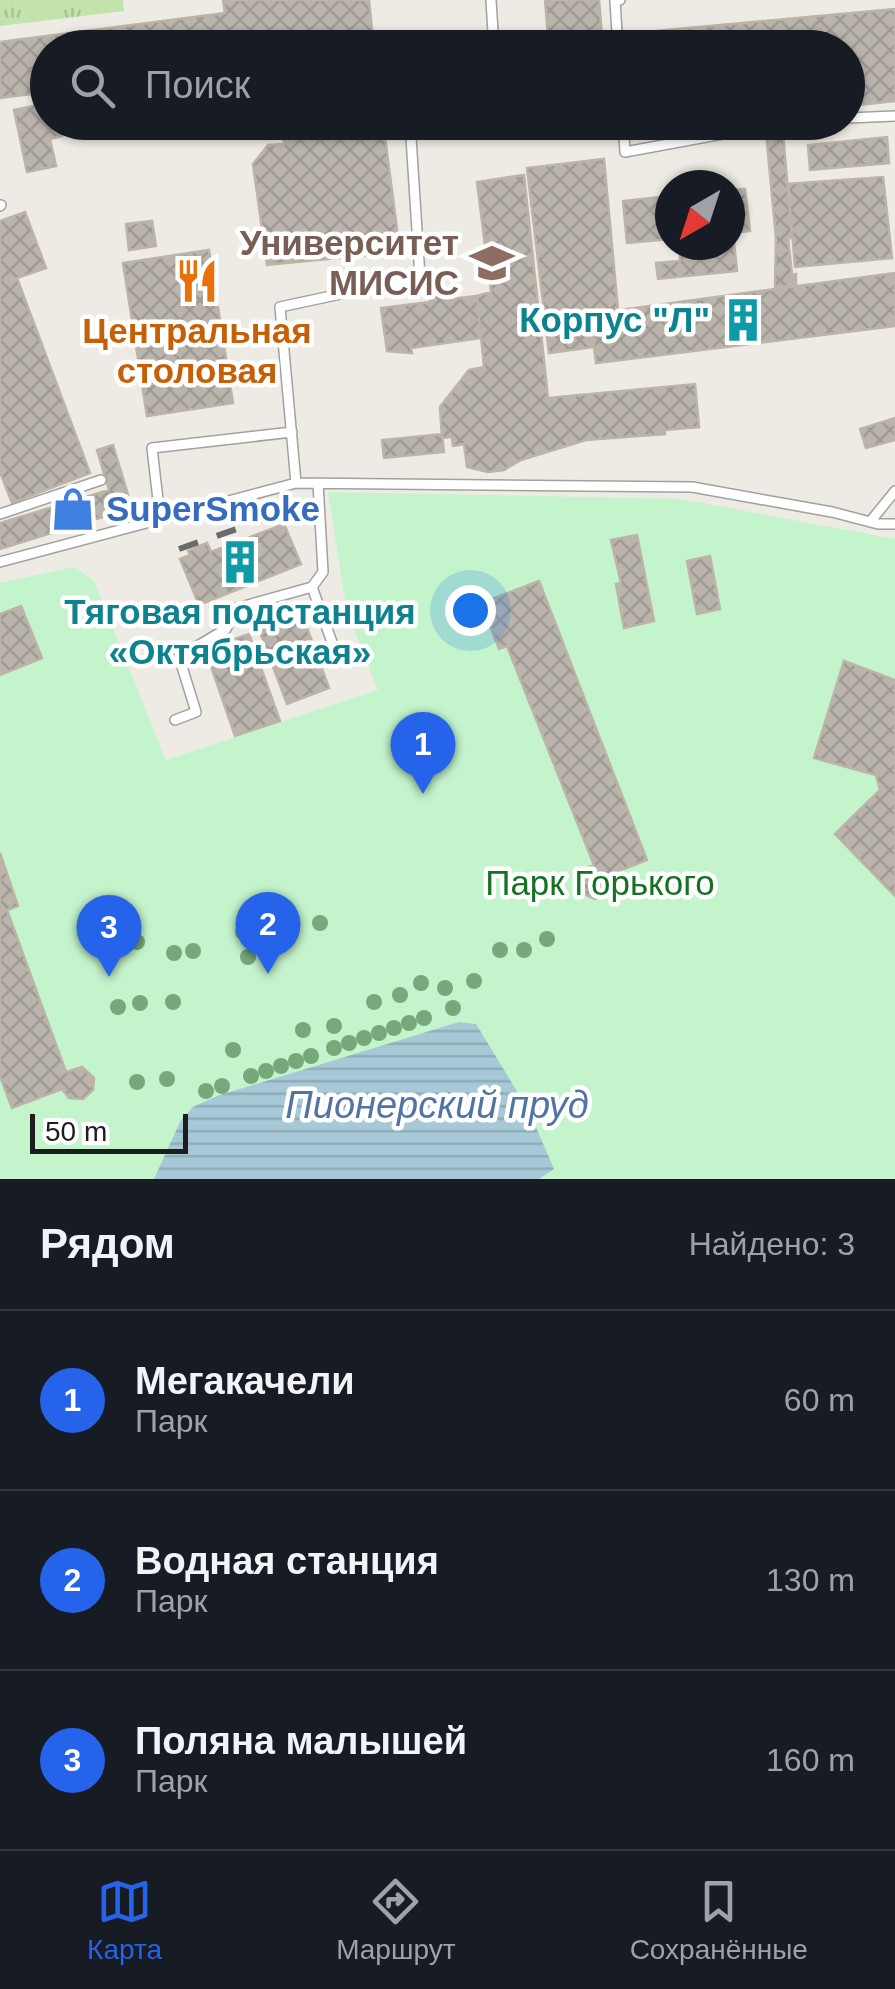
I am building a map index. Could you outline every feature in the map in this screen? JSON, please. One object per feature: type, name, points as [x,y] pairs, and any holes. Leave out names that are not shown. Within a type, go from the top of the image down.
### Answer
[{"type":"lane","points":[[491,0],[493,30]]},
{"type":"lane","points":[[617,30],[615,1],[620,0]]},
{"type":"lane","points":[[865,117],[895,116]]},
{"type":"lane","points":[[296,483],[280,307],[420,277],[411,140]]},
{"type":"lane","points":[[624,140],[625,152],[690,140]]},
{"type":"lane","points":[[160,518],[152,448],[292,432]]},
{"type":"lane","points":[[0,514],[101,480]]},
{"type":"lane","points":[[0,562],[296,483],[692,487],[895,524]]},
{"type":"lane","points":[[175,720],[196,712],[179,657],[226,628],[237,608],[312,587],[322,572],[318,483]]},
{"type":"lane","points":[[870,522],[895,491]]},
{"type":"lane","points":[[312,587],[333,645]]},
{"type":"green space","points":[[0,0],[123,0],[124,11],[0,26]]},
{"type":"green space","name":"Парк Горького","points":[[328,492],[681,499],[895,539],[895,1179],[0,1179],[0,583],[74,567],[94,581],[166,760],[378,690],[347,612]]},
{"type":"water","name":"Пионерский пруд","points":[[459,1022],[476,1024],[529,1111],[554,1169],[539,1179],[154,1179],[180,1122],[193,1107],[217,1096]]},
{"type":"building","points":[[223,0],[369,0],[372,30],[93,30],[225,13]]},
{"type":"building","points":[[545,0],[599,0],[602,30],[548,30]]},
{"type":"building","points":[[895,9],[895,101],[865,104],[865,30],[667,30]]},
{"type":"building","points":[[30,38],[30,94],[0,98],[0,42]]},
{"type":"building","points":[[30,107],[30,140],[50,140],[56,166],[27,172],[14,110]]},
{"type":"building","points":[[887,137],[889,163],[810,170],[808,145]]},
{"type":"building","points":[[284,140],[385,140],[400,252],[267,265],[253,164],[268,145],[284,144]]},
{"type":"building","points":[[767,140],[784,140],[792,238],[788,238],[796,285],[775,288],[776,238]]},
{"type":"building","points":[[604,159],[618,310],[590,314],[594,347],[549,353],[527,168]]},
{"type":"building","points":[[524,175],[548,398],[695,384],[699,427],[665,430],[665,434],[586,440],[521,460],[504,470],[488,472],[467,467],[464,444],[453,446],[452,437],[442,438],[440,407],[469,370],[484,367],[477,296],[491,292],[477,182]]},
{"type":"building","points":[[883,177],[892,258],[795,267],[788,184]]},
{"type":"building","points":[[745,189],[750,231],[745,232]]},
{"type":"building","points":[[655,198],[655,240],[627,243],[623,201]]},
{"type":"building","points":[[25,212],[46,268],[17,278],[90,473],[12,503],[0,472],[0,221]]},
{"type":"building","points":[[152,221],[156,246],[129,250],[126,224]]},
{"type":"building","points":[[209,250],[233,403],[147,416],[123,263]]},
{"type":"building","points":[[736,260],[737,271],[658,279],[656,263]]},
{"type":"building","name":"Корпус \"Л\"","points":[[895,273],[895,326],[596,363],[590,314]]},
{"type":"building","points":[[442,294],[443,300],[477,296],[481,338],[411,348],[412,353],[387,351],[381,308],[430,302],[429,295]]},
{"type":"building","points":[[895,418],[895,440],[866,448],[860,429]]},
{"type":"building","points":[[442,434],[444,452],[384,458],[382,440]]},
{"type":"building","points":[[113,445],[132,508],[0,549],[0,523],[109,490],[97,450]]},
{"type":"building","name":"Тяговая подстанция «Октябрьская»","points":[[284,524],[301,564],[199,605],[180,559],[190,555],[188,551],[207,543],[211,552]]},
{"type":"building","points":[[637,535],[654,621],[624,628],[616,584],[621,583],[611,540]]},
{"type":"building","points":[[710,556],[720,609],[697,614],[687,561]]},
{"type":"building","points":[[539,581],[647,860],[608,875],[611,883],[606,893],[595,899],[582,893],[578,880],[582,870],[594,865],[507,646],[499,649],[481,603]]},
{"type":"building","points":[[298,603],[329,688],[287,704],[255,619]]},
{"type":"building","points":[[21,606],[42,658],[0,675],[0,614]]},
{"type":"building","points":[[249,634],[280,721],[235,736],[205,649]]},
{"type":"building","points":[[844,661],[895,680],[895,896],[835,834],[880,790],[876,775],[814,758]]},
{"type":"building","points":[[0,853],[18,906],[7,910],[66,1072],[82,1067],[94,1078],[93,1090],[83,1099],[69,1098],[62,1089],[12,1108],[0,1076]]},
{"type":"railway","points":[[179,549],[277,515]]},
{"type":"place","name":"Университет МИСИС","points":[[492,263]]},
{"type":"place","name":"Центральная столовая","points":[[197,281]]},
{"type":"place","name":"Корпус \"Л\"","points":[[743,320]]},
{"type":"place","name":"SuperSmoke","points":[[73,509]]},
{"type":"place","name":"Тяговая подстанция «Октябрьская»","points":[[240,562]]},
{"type":"place","name":"Мегакачели","points":[[423,794]]},
{"type":"place","name":"Водная станция","points":[[268,974]]},
{"type":"place","name":"Поляна малышей","points":[[109,977]]}]
